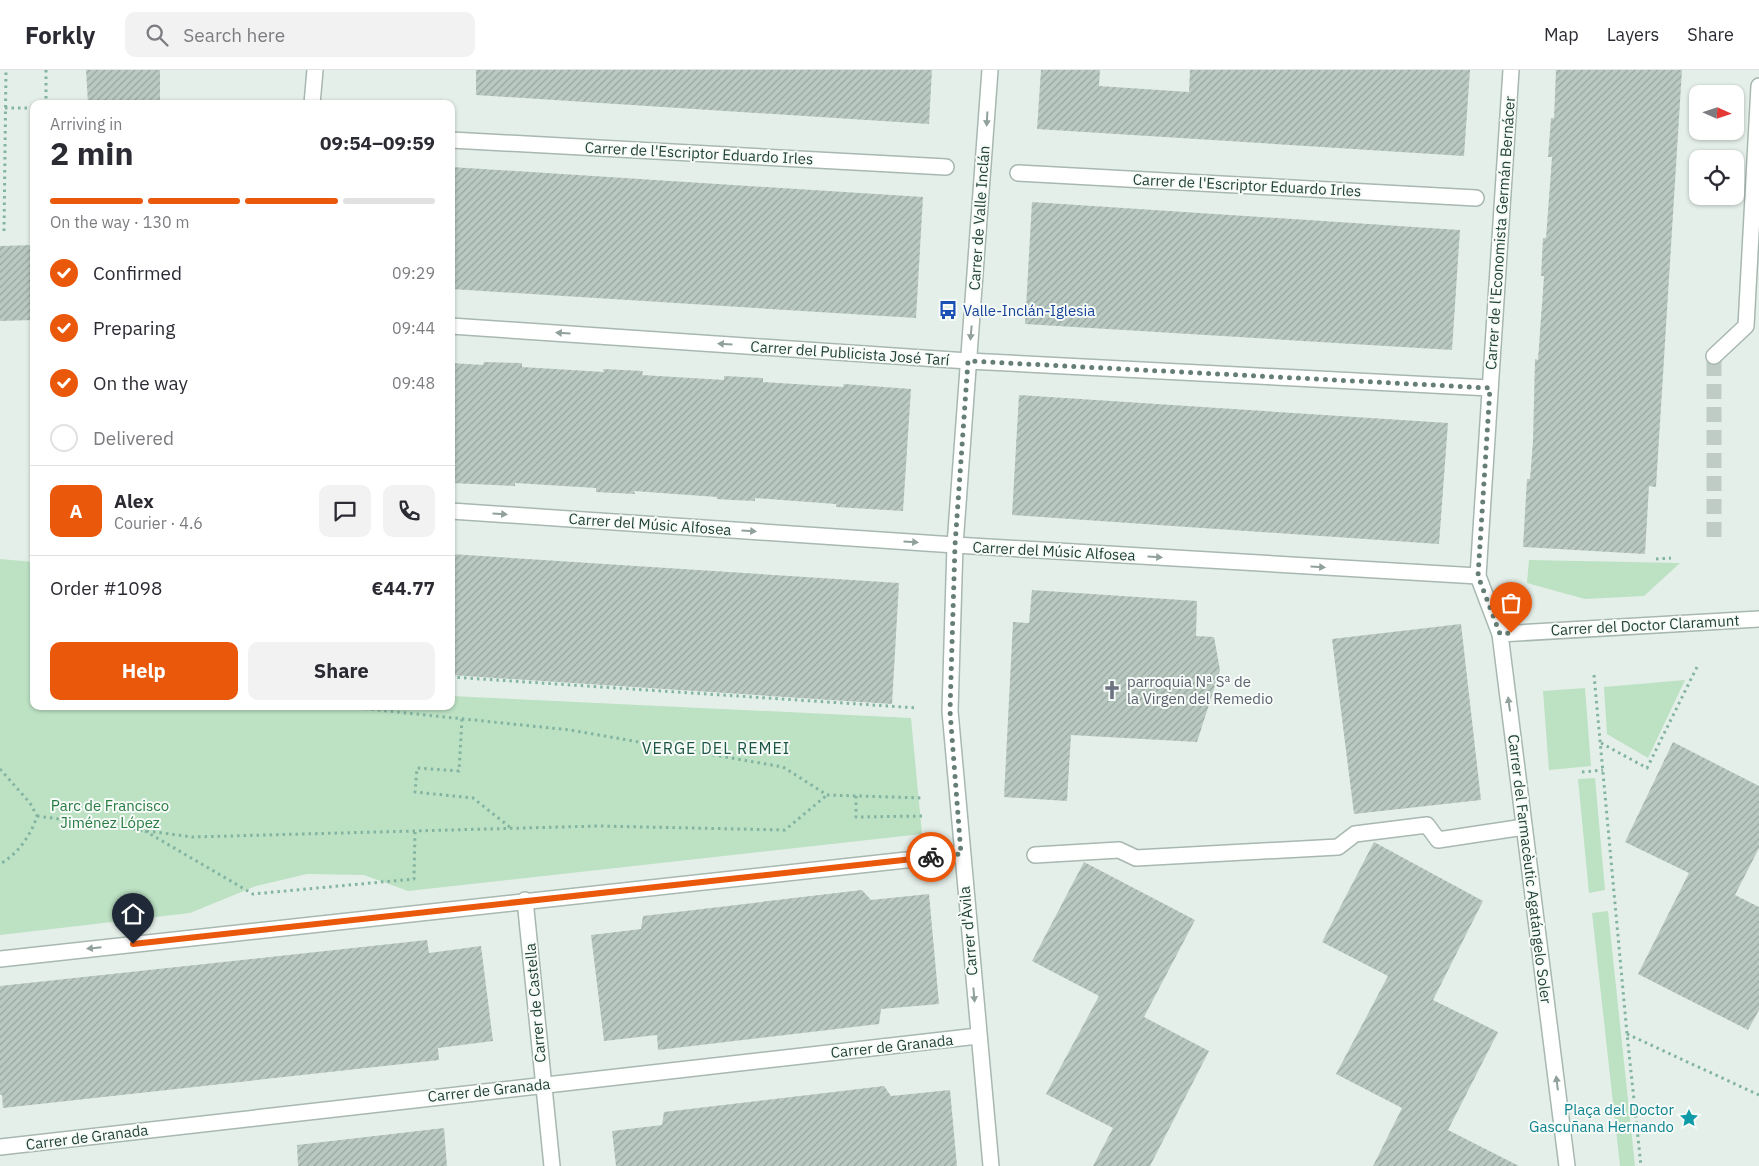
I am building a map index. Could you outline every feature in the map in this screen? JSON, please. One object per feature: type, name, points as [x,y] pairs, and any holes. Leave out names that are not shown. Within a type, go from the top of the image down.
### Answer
[{"type":"street","points":[[312,100],[315,70]]},
{"type":"street","name":"Carrer de Valle Inclán","points":[[955,545],[990,70]]},
{"type":"street","name":"Carrer de l'Economista Germán Bernácer","points":[[1478,576],[1511,70]]},
{"type":"street","points":[[1714,356],[1746,326],[1759,86]]},
{"type":"street","name":"Carrer de l'Escriptor Eduardo Irles","points":[[455,140],[946,167]]},
{"type":"street","name":"Carrer de l'Escriptor Eduardo Irles","points":[[1018,173],[1476,198]]},
{"type":"street","name":"Carrer del Publicista José Tarí","points":[[455,326],[968,361],[1490,388]]},
{"type":"street","name":"Carrer del Músic Alfosea","points":[[455,511],[955,545],[1478,576]]},
{"type":"street","name":"Carrer d'Àvila","points":[[955,545],[950,711],[961,854],[991,1166]]},
{"type":"street","name":"Carrer del Farmacèutic Agatángelo Soler","points":[[1478,576],[1500,634],[1567,1166]]},
{"type":"street","name":"Carrer del Doctor Claramunt","points":[[1500,634],[1759,619]]},
{"type":"street","points":[[1034,854],[1119,850],[1136,858],[1273,852],[1338,847],[1356,834],[1427,825],[1438,840],[1524,827]]},
{"type":"street","points":[[0,958],[961,854]]},
{"type":"street","name":"Carrer de Castella","points":[[525,900],[552,1166]]},
{"type":"street","name":"Carrer de Granada","points":[[0,1147],[978,1036]]},
{"type":"path","points":[[4,231],[6,70]]},
{"type":"path","points":[[46,70],[46,100]]},
{"type":"path","points":[[5,108],[30,108]]},
{"type":"path","points":[[1656,559],[1671,558]]},
{"type":"path","points":[[1601,742],[1647,768],[1697,668]]},
{"type":"path","points":[[1594,675],[1641,1166]]},
{"type":"path","points":[[455,678],[918,708]]},
{"type":"path","points":[[378,710],[570,730],[783,767],[827,795],[924,798]]},
{"type":"path","points":[[462,719],[459,771],[417,768],[415,792],[473,798],[511,829]]},
{"type":"path","points":[[0,769],[30,804],[37,816],[32,832],[17,850],[0,864]]},
{"type":"path","points":[[1582,772],[1603,770]]},
{"type":"path","points":[[37,816],[192,837],[598,826],[785,830],[827,795]]},
{"type":"path","points":[[856,796],[856,817],[925,816]]},
{"type":"path","points":[[144,830],[253,894],[414,879],[415,832]]},
{"type":"path","points":[[1627,1034],[1759,1095]]},
{"type":"green space","name":"Parc de Francisco Jiménez López","points":[[0,559],[30,562],[30,710],[455,710],[455,696],[911,718],[922,834],[408,891],[364,875],[307,874],[256,886],[190,913],[0,935]]},
{"type":"green space","points":[[1529,560],[1680,563],[1644,596],[1585,599],[1527,583]]},
{"type":"green space","points":[[1685,680],[1648,758],[1607,734],[1604,687]]},
{"type":"green space","points":[[1585,688],[1591,766],[1549,770],[1543,691]]},
{"type":"green space","points":[[1595,778],[1605,890],[1589,893],[1578,779]]},
{"type":"green space","points":[[1608,911],[1635,1166],[1620,1166],[1592,913]]},
{"type":"building","points":[[86,70],[160,70],[160,100],[88,100]]},
{"type":"building","points":[[476,70],[932,70],[929,124],[476,95]]},
{"type":"building","points":[[1041,70],[1100,70],[1099,86],[1189,92],[1190,70],[1470,70],[1464,156],[1037,129]]},
{"type":"building","points":[[1556,70],[1682,70],[1656,487],[1649,486],[1645,554],[1523,547],[1527,479],[1530,479],[1533,441],[1535,359],[1538,360],[1544,276],[1541,276],[1543,238],[1546,238],[1552,157],[1548,157],[1551,118],[1554,118]]},
{"type":"building","points":[[455,167],[923,197],[916,318],[455,289]]},
{"type":"building","points":[[1032,202],[1460,230],[1452,350],[1025,324]]},
{"type":"building","points":[[30,245],[30,320],[0,321],[0,246]]},
{"type":"building","points":[[484,362],[522,363],[522,367],[604,372],[603,369],[643,371],[642,375],[724,380],[724,376],[763,378],[763,382],[843,387],[844,384],[911,389],[903,511],[836,507],[836,504],[755,498],[755,501],[634,491],[635,494],[596,492],[596,488],[515,483],[515,486],[455,483],[455,363],[483,365]]},
{"type":"building","points":[[1019,395],[1448,423],[1439,544],[1012,515]]},
{"type":"building","points":[[455,554],[899,583],[892,704],[455,675]]},
{"type":"building","name":"parroquia Nª Sª de la Virgen del Remedio","points":[[1032,590],[1197,601],[1196,636],[1214,637],[1220,670],[1197,742],[1071,735],[1067,801],[1004,797],[1013,622],[1029,623]]},
{"type":"building","points":[[1461,624],[1481,800],[1354,814],[1332,639]]},
{"type":"building","points":[[1673,742],[1759,786],[1759,848],[1735,895],[1759,907],[1759,1010],[1748,1030],[1638,974],[1689,873],[1625,842]]},
{"type":"building","points":[[1374,842],[1483,901],[1433,1000],[1498,1032],[1448,1130],[1519,1166],[1373,1166],[1402,1108],[1336,1074],[1388,976],[1322,942]]},
{"type":"building","points":[[1084,862],[1195,920],[1144,1017],[1209,1051],[1150,1166],[1093,1166],[1113,1128],[1046,1094],[1099,996],[1032,961]]},
{"type":"building","points":[[862,890],[871,900],[929,894],[939,1004],[881,1009],[879,1024],[658,1050],[657,1035],[604,1041],[591,935],[641,929],[643,916]]},
{"type":"building","points":[[427,940],[429,953],[481,946],[493,1041],[438,1048],[439,1060],[3,1108],[2,1095],[0,1095],[0,986]]},
{"type":"building","points":[[884,1086],[891,1096],[950,1090],[957,1166],[616,1166],[612,1131],[662,1125],[664,1112]]},
{"type":"building","points":[[444,1128],[447,1166],[298,1166],[297,1145]]},
{"type":"tunnel","points":[[1714,356],[1714,537]]},
{"type":"way so far","points":[[931,857],[961,854],[950,711],[955,545],[968,361],[1490,388],[1478,576],[1500,634],[1511,633]]},
{"type":"place","name":"Valle-Inclán-Iglesia","points":[[948,310]]},
{"type":"place","name":"parroquia Nª Sª de la Virgen del Remedio","points":[[1112,690]]},
{"type":"place","name":"Plaça del Doctor Gascuñana Hernando","points":[[1689,1118]]},
{"type":"district","name":"VERGE DEL REMEI","points":[[716,748]]},
{"type":"route","points":[[133,944],[931,857]]}]
